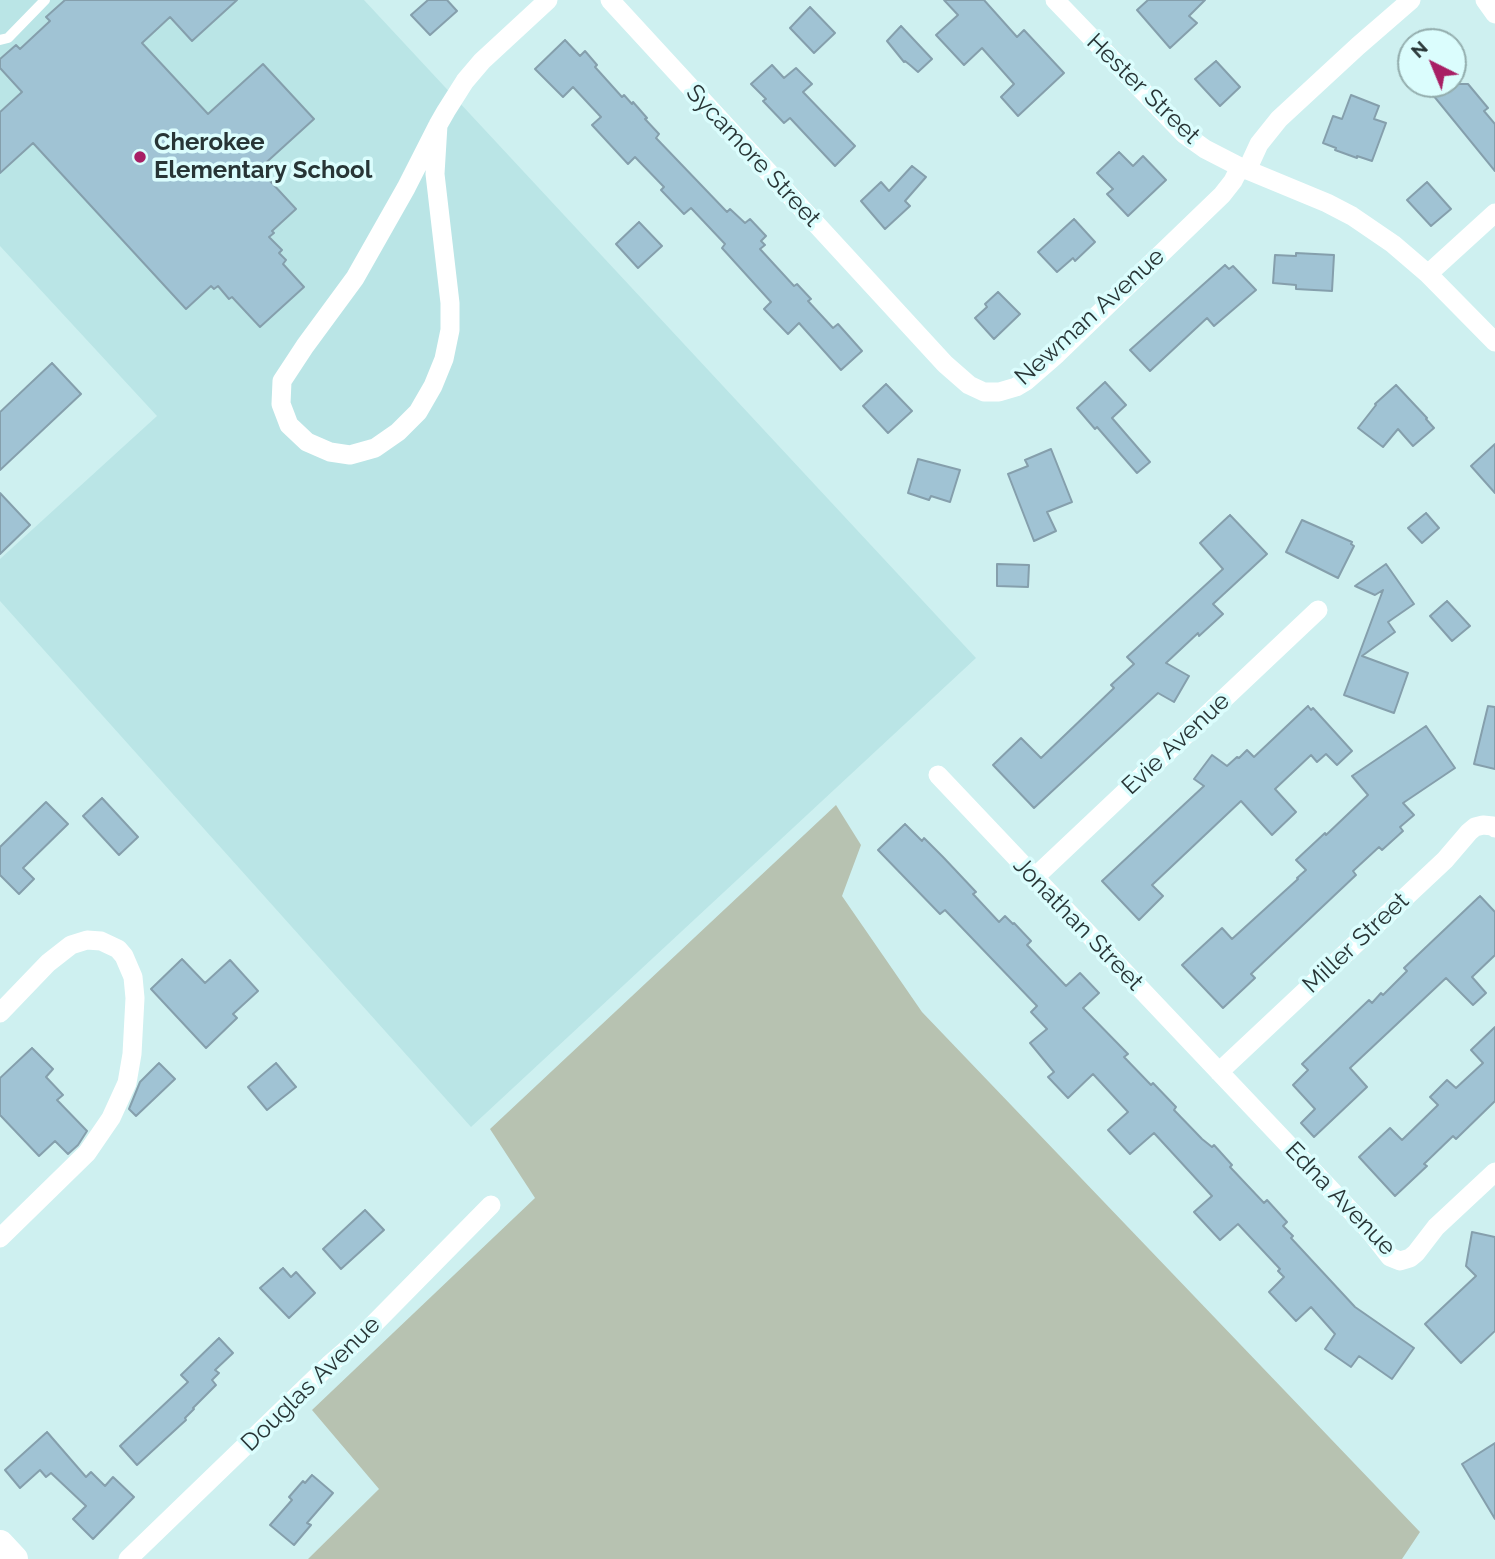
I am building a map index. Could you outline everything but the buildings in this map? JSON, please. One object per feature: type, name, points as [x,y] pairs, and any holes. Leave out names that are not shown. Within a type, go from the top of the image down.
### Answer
[{"type":"street","points":[[438,125],[435,174],[450,303],[450,330],[444,359],[418,412],[398,432],[375,448],[350,455],[330,452],[307,442],[289,425],[281,404],[282,381],[355,278],[438,125],[465,81],[482,61],[548,0]]},
{"type":"street","name":"Sycamore Street","points":[[610,0],[896,311]]},
{"type":"street","name":"Hester Street","points":[[1055,0],[1184,134],[1205,149],[1243,168],[1352,216],[1393,244],[1428,274],[1495,342]]},
{"type":"street","name":"Newman Avenue","points":[[896,311],[945,364],[969,385],[984,392],[999,392],[1027,381],[1223,195],[1279,120],[1411,0]]},
{"type":"street","points":[[1485,0],[1495,15]]},
{"type":"street","points":[[1428,274],[1495,213]]},
{"type":"street","name":"Evie Avenue","points":[[1034,878],[1318,611]]},
{"type":"street","name":"Jonathan Street","points":[[938,775],[1219,1072]]},
{"type":"street","name":"Miller Street","points":[[1219,1072],[1445,860],[1469,832],[1483,825],[1495,828]]},
{"type":"street","points":[[0,1013],[48,964],[71,945],[87,940],[101,941],[118,949],[133,977],[135,998],[127,1083],[111,1118],[87,1153],[0,1238]]},
{"type":"street","name":"Edna Avenue","points":[[1219,1072],[1369,1230],[1390,1257],[1400,1261],[1416,1253],[1436,1227],[1495,1172]]},
{"type":"street","name":"Douglas Avenue","points":[[128,1559],[359,1339],[491,1205]]},
{"type":"street","points":[[0,1544],[14,1559]]},
{"type":"lane","points":[[0,40],[8,38],[45,0]]},
{"type":"shaded area","points":[[0,0],[364,0],[976,658],[471,1127],[0,601],[0,559],[157,416],[0,246]]},
{"type":"green space","points":[[836,805],[861,845],[842,896],[922,1012],[1420,1532],[1402,1559],[308,1559],[379,1489],[312,1410],[535,1198],[490,1129]]},
{"type":"place","name":"Cherokee Elementary School","points":[[140,157]]}]
